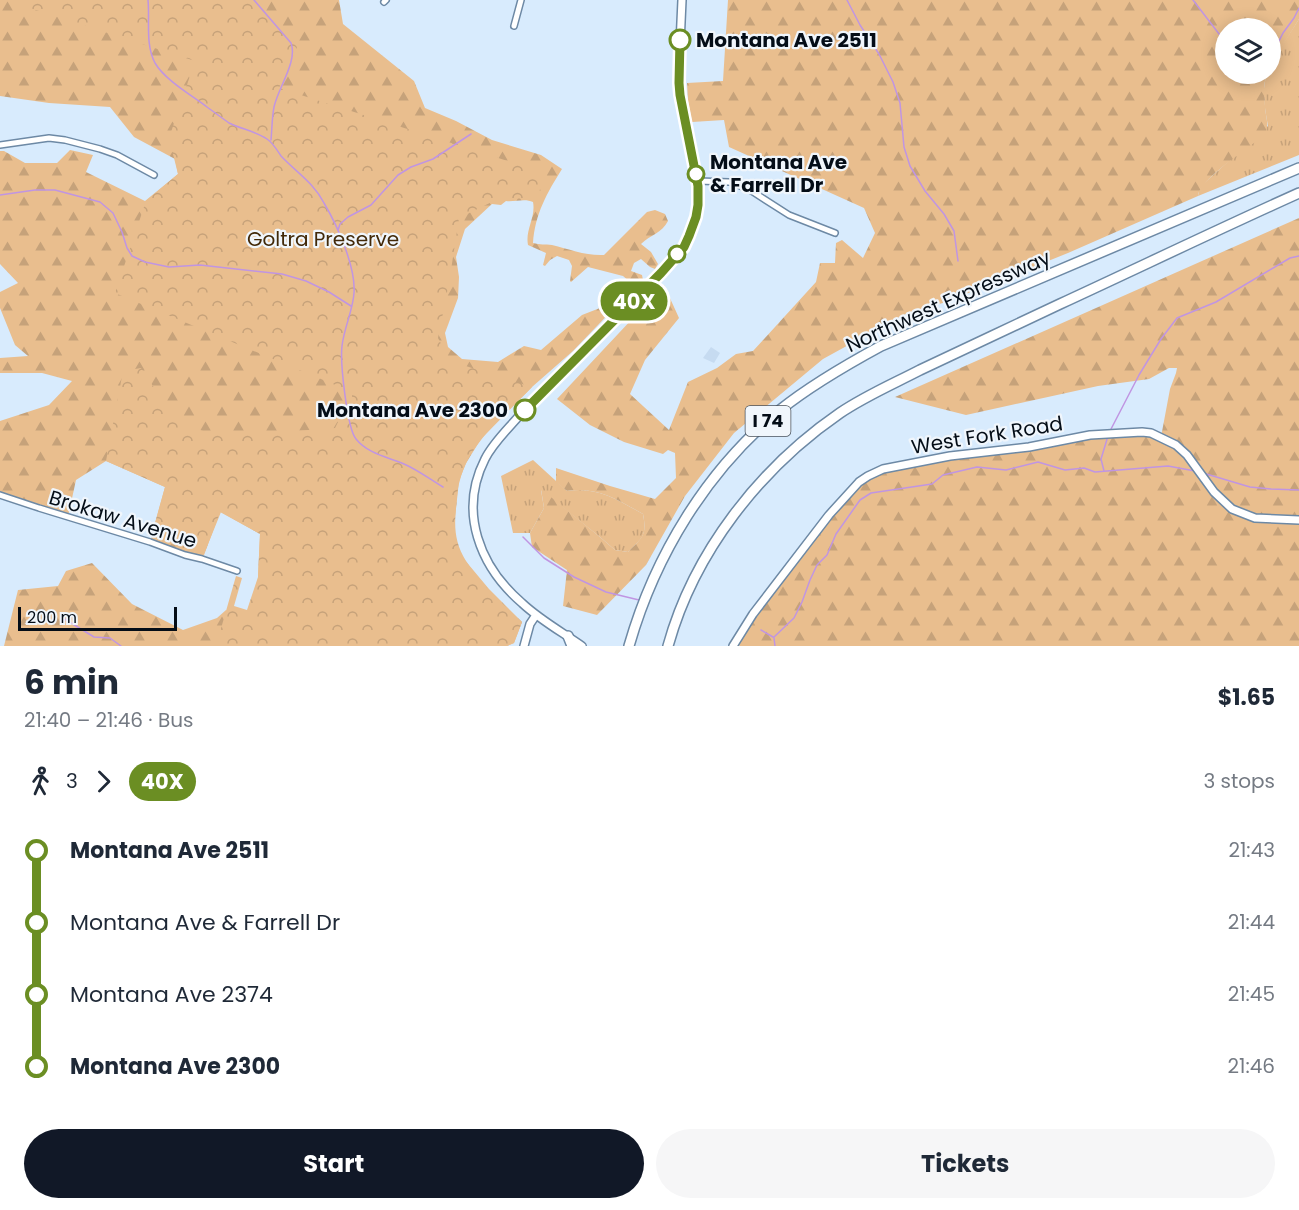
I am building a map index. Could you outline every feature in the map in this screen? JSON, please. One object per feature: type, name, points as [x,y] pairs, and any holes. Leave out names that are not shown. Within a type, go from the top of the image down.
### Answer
[{"type":"highway","name":"Northwest Expressway","points":[[629,646],[658,566],[696,501],[716,475],[760,428],[801,394],[881,346],[1299,168]]},
{"type":"highway","name":"I 74","points":[[668,646],[679,613],[700,567],[736,513],[785,457],[841,412],[872,394],[988,337],[1299,193]]},
{"type":"highway","points":[[568,636],[572,646]]},
{"type":"street","points":[[514,26],[521,0]]},
{"type":"street","points":[[582,646],[521,603],[491,569],[477,537],[473,499],[480,469],[490,450],[519,416],[661,273],[684,247],[689,236],[696,217],[698,181],[680,95],[682,0]]},
{"type":"street","points":[[0,145],[49,138],[65,140],[117,155],[154,175]]},
{"type":"street","points":[[698,181],[736,184],[750,190],[789,215],[835,233]]},
{"type":"street","name":"West Fork Road","points":[[736,645],[753,614],[829,515],[852,489],[868,476],[883,469],[950,456],[1029,447],[1084,436],[1151,433],[1176,445],[1191,460],[1226,505],[1239,512],[1260,518],[1299,520]]},
{"type":"street","name":"Brokaw Avenue","points":[[0,495],[237,571]]},
{"type":"street","points":[[524,646],[530,624],[536,615]]},
{"type":"shaded area","points":[[711,347],[720,353],[714,363],[703,358]]},
{"type":"green space","points":[[0,0],[339,0],[343,24],[414,81],[425,108],[492,140],[541,155],[562,169],[543,204],[536,223],[533,243],[604,255],[647,212],[655,210],[665,214],[668,221],[665,225],[641,244],[651,252],[658,264],[655,269],[641,259],[634,263],[631,271],[642,275],[643,280],[639,283],[630,282],[623,276],[588,267],[571,282],[572,266],[569,260],[557,256],[545,266],[543,265],[546,253],[528,245],[527,239],[534,208],[533,202],[530,201],[506,201],[501,205],[492,204],[465,229],[456,257],[459,277],[458,298],[445,333],[448,347],[462,359],[498,362],[524,346],[541,350],[582,315],[623,299],[573,351],[532,387],[481,439],[466,463],[459,481],[454,527],[428,516],[489,589],[522,622],[514,643],[507,646],[4,646],[18,590],[58,586],[66,571],[92,563],[132,604],[183,630],[217,618],[226,610],[270,645],[258,577],[260,534],[221,512],[202,559],[150,542],[165,487],[106,461],[76,480],[68,517],[0,495],[0,421],[49,405],[72,381],[42,373],[0,373],[0,358],[28,356],[15,345],[0,308],[0,292],[18,283],[0,264],[0,151],[25,163],[57,163],[70,150],[93,155],[86,172],[145,201],[178,174],[175,159],[134,137],[110,107],[49,103],[0,96]]},
{"type":"green space","name":"Goltra Preserve","points":[[5,0],[257,0],[297,47],[279,88],[545,173],[537,199],[500,198],[459,218],[438,338],[450,361],[532,387],[480,441],[472,453],[459,483],[455,515],[457,542],[466,561],[485,585],[522,622],[514,643],[507,646],[216,646],[236,576],[242,578],[234,606],[247,610],[258,577],[260,534],[220,512],[204,555],[151,537],[165,487],[106,461],[123,371],[141,368],[178,424],[207,432],[253,434],[335,428],[341,416],[352,410],[352,392],[115,293],[146,201],[178,174],[169,138],[195,61]]},
{"type":"green space","points":[[728,0],[1299,0],[1299,19],[1281,49],[1281,18],[1215,18],[1215,84],[1265,84],[1267,127],[1261,138],[1205,183],[1198,196],[1068,253],[946,302],[903,315],[823,359],[734,433],[685,496],[646,565],[597,615],[563,606],[567,570],[532,547],[530,533],[544,508],[541,489],[615,550],[628,552],[643,535],[644,527],[643,514],[616,499],[598,492],[567,491],[556,482],[556,468],[655,499],[676,478],[675,453],[668,450],[663,454],[624,442],[590,425],[557,399],[664,285],[679,318],[645,360],[630,394],[669,430],[688,382],[717,368],[736,354],[753,351],[816,282],[820,263],[835,263],[836,243],[842,240],[863,258],[875,233],[864,208],[729,147],[724,120],[692,122],[687,83],[723,81]]},
{"type":"green space","points":[[1299,19],[1299,155],[1198,196],[1202,185],[1268,126],[1264,86],[1264,84],[1281,84],[1281,47]]},
{"type":"green space","points":[[1299,218],[1299,646],[740,646],[735,643],[852,489],[876,472],[1078,437],[1142,432],[1161,437],[1170,389],[1177,368],[1169,368],[1149,379],[1098,386],[966,415],[895,397]]},
{"type":"green space","points":[[533,460],[567,491],[598,492],[643,514],[643,536],[628,552],[615,550],[541,490],[544,508],[530,533],[513,533],[501,476]]},
{"type":"waterway","points":[[148,0],[150,48],[159,69],[179,87],[229,123],[258,134],[269,141],[315,189],[345,246],[352,271],[354,293],[343,339],[343,380],[347,409],[356,439],[372,452],[409,466],[443,487]]},
{"type":"waterway","points":[[254,0],[291,43],[292,50],[290,66],[274,107],[271,140]]},
{"type":"waterway","points":[[847,0],[893,82],[900,103],[904,147],[910,166],[954,231],[958,261]]},
{"type":"waterway","points":[[1193,0],[1215,29]]},
{"type":"waterway","points":[[1281,37],[1299,8]]},
{"type":"waterway","points":[[338,230],[340,224],[348,217],[371,205],[398,175],[411,167],[433,159],[471,134]]},
{"type":"waterway","points":[[0,195],[35,190],[55,190],[100,202],[113,213],[132,256],[145,262],[169,267],[200,265],[282,274],[306,281],[351,306]]},
{"type":"waterway","points":[[1110,431],[1139,375],[1177,318],[1216,302],[1290,258],[1299,256]]},
{"type":"waterway","points":[[1104,471],[1101,459],[1108,436]]},
{"type":"waterway","points":[[774,637],[794,618],[817,565],[827,555],[836,534],[860,500],[871,493],[932,484],[943,475],[977,467],[1006,470],[1038,462],[1065,470],[1084,468],[1095,472],[1168,466],[1195,471]]},
{"type":"waterway","points":[[1203,473],[1250,487],[1299,490]]},
{"type":"waterway","points":[[523,537],[544,558],[574,577],[606,592],[639,600]]},
{"type":"waterway","points":[[63,618],[94,637],[110,638],[121,646]]},
{"type":"waterway","points":[[761,630],[773,637]]},
{"type":"waterway","points":[[774,638],[775,646]]},
{"type":"bus line","name":"40X","points":[[525,410],[661,273],[684,247],[693,227],[698,205],[698,181],[680,95],[680,40]]},
{"type":"place","name":"Montana Ave 2511","points":[[680,40]]},
{"type":"place","name":"Montana Ave & Farrell Dr","points":[[696,174]]},
{"type":"place","name":"Montana Ave 2300","points":[[525,410]]}]
